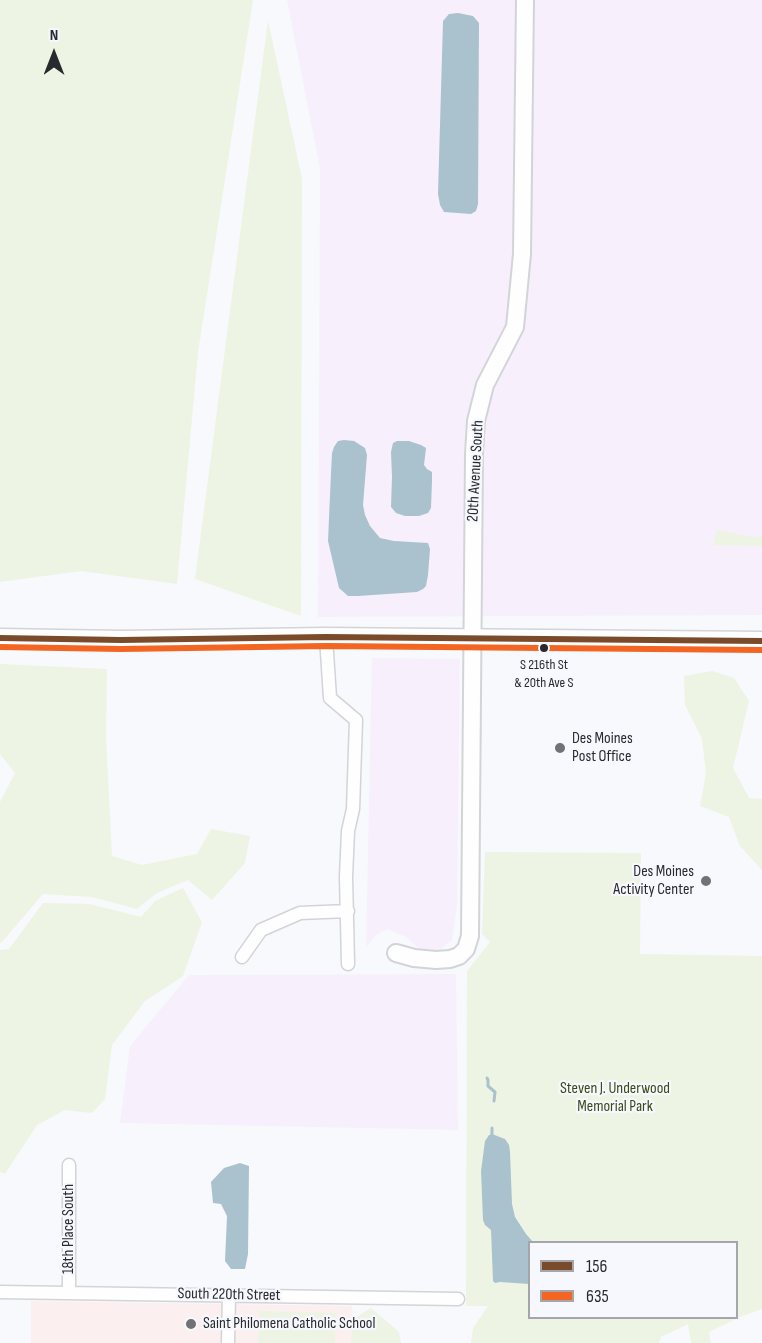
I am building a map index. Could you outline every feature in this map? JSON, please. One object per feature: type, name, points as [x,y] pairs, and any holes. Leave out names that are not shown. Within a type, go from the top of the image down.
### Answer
[{"type":"main road","points":[[0,639],[326,637],[762,641]]},
{"type":"street","name":"20th Avenue South","points":[[396,953],[414,958],[450,959],[459,956],[466,949],[470,936],[473,492],[476,421],[485,385],[515,327],[522,254],[525,0]]},
{"type":"street","points":[[326,637],[330,698],[356,720],[353,809],[348,831],[346,877],[348,964]]},
{"type":"street","points":[[242,957],[261,930],[300,913],[348,911]]},
{"type":"street","name":"18th Place South","points":[[69,1165],[69,1293]]},
{"type":"street","name":"South 220th Street","points":[[0,1292],[458,1299]]},
{"type":"street","points":[[228,1343],[229,1295]]},
{"type":"shaded area","points":[[287,0],[762,0],[762,615],[318,617],[320,169]]},
{"type":"shaded area","points":[[372,658],[460,659],[457,906],[452,940],[440,950],[419,949],[406,937],[387,929],[376,935],[366,948]]},
{"type":"shaded area","points":[[456,974],[458,1130],[120,1123],[130,1046],[189,975]]},
{"type":"shaded area","name":"Saint Philomena Catholic School","points":[[31,1301],[352,1306],[351,1343],[31,1343]]},
{"type":"green space","points":[[0,0],[253,0],[198,352],[177,584],[81,571],[0,582]]},
{"type":"green space","points":[[268,20],[302,179],[301,616],[195,579]]},
{"type":"green space","points":[[717,529],[746,536],[762,537],[762,546],[713,545]]},
{"type":"green space","points":[[0,664],[107,669],[106,739],[112,856],[142,865],[197,854],[211,829],[250,836],[245,863],[212,900],[188,880],[157,893],[137,909],[92,897],[43,894],[0,943],[0,802],[15,773],[0,754]]},
{"type":"green space","points":[[712,671],[734,678],[749,701],[733,768],[749,798],[762,799],[762,870],[740,846],[729,817],[700,806],[706,773],[702,739],[685,705],[684,676]]},
{"type":"green space","name":"Steven J. Underwood Memorial Park","points":[[485,852],[641,853],[640,954],[762,956],[762,1309],[738,1318],[738,1241],[528,1241],[528,1319],[736,1319],[709,1332],[711,1343],[691,1343],[688,1324],[661,1337],[659,1343],[471,1343],[473,1328],[488,1306],[466,1306],[467,971],[490,942],[482,934]]},
{"type":"green space","points":[[183,888],[202,922],[183,976],[145,1001],[112,1045],[105,1099],[92,1113],[65,1110],[37,1125],[5,1174],[0,1172],[0,950],[9,949],[43,903],[90,904],[141,917],[155,901]]},
{"type":"green space","points":[[371,1308],[399,1332],[401,1343],[351,1343],[352,1320]]},
{"type":"green space","points":[[259,1311],[336,1313],[335,1343],[258,1343]]},
{"type":"water","points":[[449,14],[473,16],[479,23],[478,204],[476,211],[471,214],[444,212],[438,194],[443,21]]},
{"type":"water","points":[[338,441],[354,441],[365,448],[367,455],[363,505],[370,526],[380,538],[428,543],[430,549],[428,575],[426,586],[423,589],[417,592],[348,596],[339,588],[328,541],[332,453]]},
{"type":"water","points":[[409,441],[426,448],[424,465],[432,472],[431,508],[428,513],[419,516],[405,516],[396,513],[391,507],[391,452],[393,443]]},
{"type":"water","points":[[489,1135],[505,1139],[509,1145],[512,1204],[515,1217],[532,1241],[528,1241],[528,1284],[495,1283],[493,1281],[491,1230],[483,1220],[481,1171],[485,1141]]},
{"type":"water","points":[[240,1163],[249,1166],[248,1254],[245,1269],[231,1269],[225,1261],[227,1216],[221,1204],[213,1203],[211,1182],[224,1168]]},
{"type":"waterway","points":[[487,1078],[488,1086],[495,1092],[494,1101]]},
{"type":"waterway","points":[[492,1128],[492,1134]]},
{"type":"transit line","name":"156","points":[[0,638],[121,640],[326,637],[762,641]]},
{"type":"transit line","name":"635","points":[[0,647],[121,649],[326,646],[762,650]]},
{"type":"place","name":"S 216th St & 20th Ave S","points":[[544,648]]},
{"type":"place","name":"Des Moines Post Office","points":[[560,748]]},
{"type":"place","name":"Des Moines Activity Center","points":[[706,881]]},
{"type":"place","name":"Saint Philomena Catholic School","points":[[191,1324]]}]
